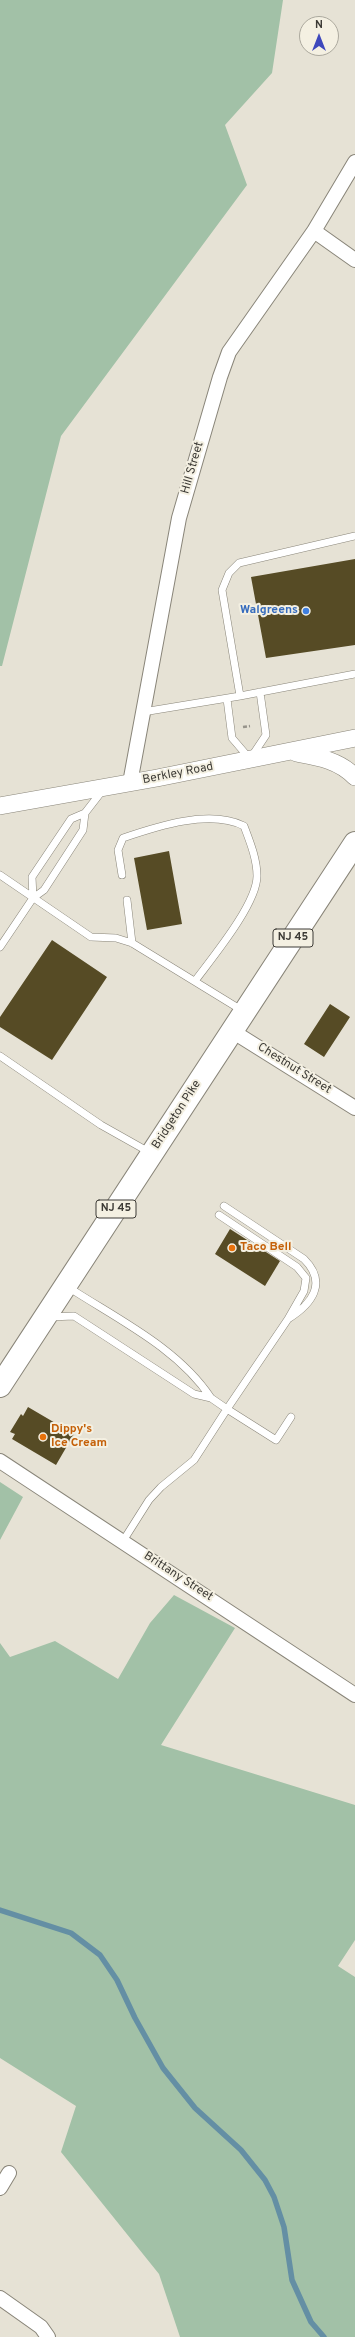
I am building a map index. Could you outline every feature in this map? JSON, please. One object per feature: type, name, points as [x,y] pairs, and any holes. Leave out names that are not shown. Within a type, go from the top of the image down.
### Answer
[{"type":"main road","name":"Bridgeton Pike","points":[[0,1386],[355,843]]},
{"type":"street","name":"Hill Street","points":[[130,783],[179,518],[222,371],[229,352],[314,231],[355,162]]},
{"type":"street","points":[[314,231],[355,260]]},
{"type":"street","name":"Berkley Road","points":[[0,806],[130,783],[355,738]]},
{"type":"street","points":[[288,752],[333,761],[345,767],[355,777]]},
{"type":"street","name":"Chestnut Street","points":[[232,1031],[355,1108]]},
{"type":"street","name":"Brittany Street","points":[[0,1461],[355,1695]]},
{"type":"street","points":[[0,2188],[9,2174]]},
{"type":"street","points":[[0,2298],[41,2327],[48,2337]]},
{"type":"lane","points":[[240,696],[222,590],[223,581],[239,563],[355,536]]},
{"type":"lane","points":[[143,712],[227,699],[355,674]]},
{"type":"lane","points":[[227,699],[232,738],[250,759],[266,735],[260,692]]},
{"type":"lane","points":[[0,947],[33,898],[44,890],[83,830],[85,813],[104,787]]},
{"type":"lane","points":[[33,898],[32,876],[71,819],[85,813]]},
{"type":"lane","points":[[122,875],[118,850],[123,838],[144,830],[208,818],[223,818],[244,826],[253,852],[257,877],[254,892],[244,913],[195,981]]},
{"type":"lane","points":[[0,875],[91,937],[116,938],[132,943],[245,1012]]},
{"type":"lane","points":[[127,900],[132,943]]},
{"type":"lane","points":[[0,1056],[101,1125],[152,1154]]},
{"type":"lane","points":[[224,1206],[304,1259],[312,1267],[317,1278],[315,1290],[302,1311],[288,1319]]},
{"type":"lane","points":[[123,1541],[149,1500],[161,1487],[194,1460],[288,1319],[304,1291],[306,1278],[297,1267],[219,1215]]},
{"type":"lane","points":[[66,1286],[154,1342],[202,1384],[211,1398]]},
{"type":"lane","points":[[45,1317],[74,1316],[194,1394],[211,1398],[276,1440],[292,1417]]},
{"type":"path","points":[[241,728],[250,726]]},
{"type":"green space","points":[[0,0],[283,0],[272,73],[225,125],[247,185],[61,436],[2,666],[0,666]]},
{"type":"green space","points":[[0,1482],[23,1497],[0,1540]]},
{"type":"green space","points":[[174,1595],[235,1628],[161,1745],[355,1805],[355,1940],[338,1966],[355,1977],[355,2337],[180,2337],[159,2274],[61,2152],[76,2106],[0,2058],[0,1643],[10,1657],[55,1641],[118,1679],[150,1623]]},
{"type":"building","name":"Walgreens","points":[[355,559],[355,645],[266,658],[251,577]]},
{"type":"building","points":[[169,851],[182,924],[147,930],[134,858]]},
{"type":"building","points":[[52,940],[107,977],[52,1060],[0,1027],[0,1017]]},
{"type":"building","points":[[330,1004],[350,1017],[324,1057],[304,1044]]},
{"type":"building","points":[[230,1229],[280,1261],[265,1286],[215,1254]]},
{"type":"building","name":"Dippy's Ice Cream","points":[[28,1407],[74,1434],[56,1465],[12,1439],[15,1434],[10,1432],[21,1414],[23,1416]]},
{"type":"waterway","points":[[0,1910],[71,1933],[100,1955],[117,1980],[135,2018],[163,2068],[195,2108],[241,2150],[265,2180],[274,2197],[284,2227],[292,2280],[311,2322],[324,2337]]},
{"type":"place","name":"Walgreens","points":[[306,611]]},
{"type":"place","name":"Taco Bell","points":[[232,1248]]},
{"type":"place","name":"Dippy's Ice Cream","points":[[43,1437]]}]
